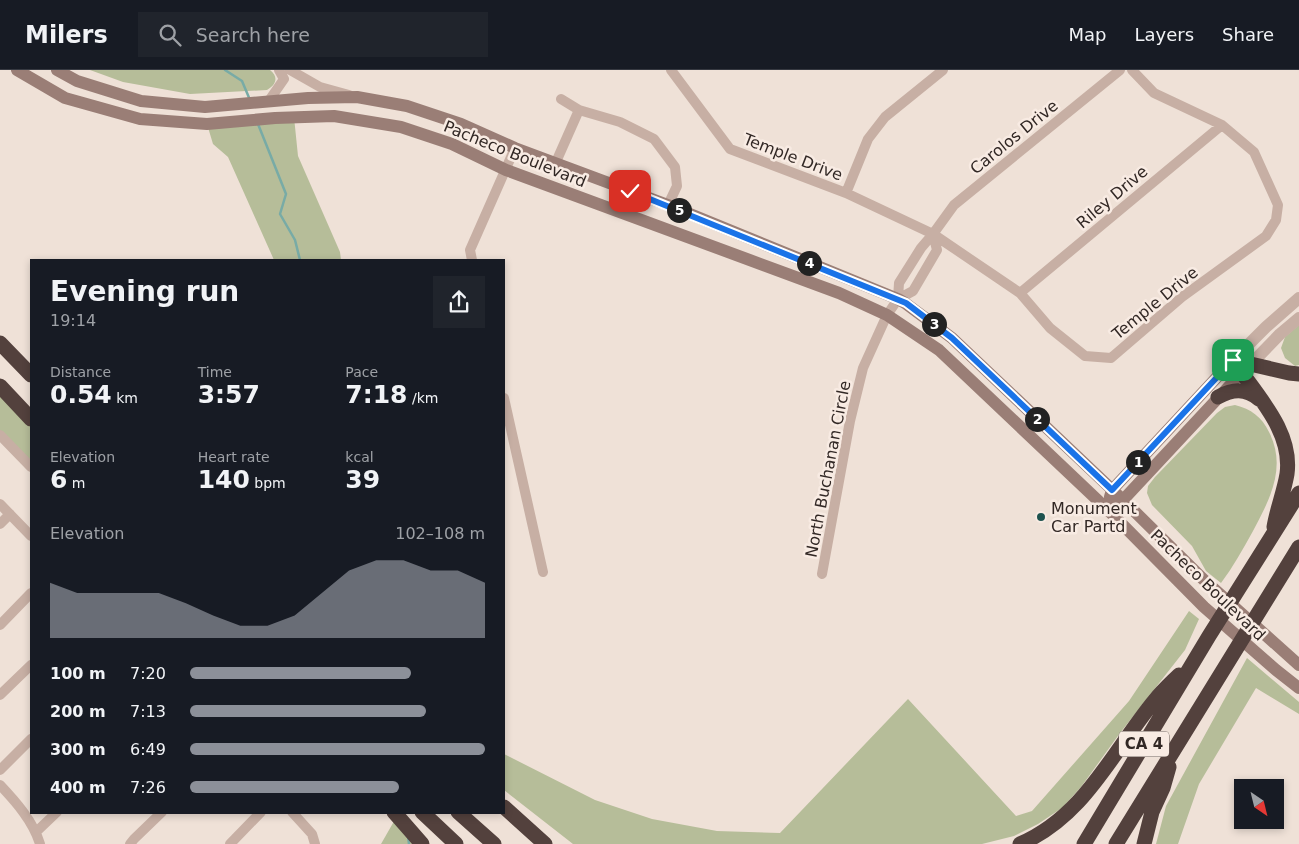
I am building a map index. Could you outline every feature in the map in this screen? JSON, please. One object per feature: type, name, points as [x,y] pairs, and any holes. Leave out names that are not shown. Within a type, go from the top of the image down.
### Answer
[{"type":"highway","points":[[0,343],[30,374]]},
{"type":"highway","points":[[1242,366],[1299,374]]},
{"type":"highway","points":[[1242,366],[1281,433],[1287,456],[1287,473],[1272,535]]},
{"type":"highway","points":[[0,386],[30,419]]},
{"type":"highway","points":[[1218,398],[1230,391],[1243,390],[1252,393],[1262,401]]},
{"type":"highway","name":"CA 4","points":[[1084,844],[1193,662],[1299,493]]},
{"type":"highway","name":"CA 4","points":[[1116,844],[1263,604],[1294,560],[1299,547]]},
{"type":"highway","points":[[1020,844],[1048,830],[1076,805],[1156,698],[1193,662]]},
{"type":"highway","points":[[1144,844],[1152,812],[1163,788],[1175,748]]},
{"type":"highway","points":[[505,808],[545,844]]},
{"type":"highway","points":[[396,814],[422,844]]},
{"type":"highway","points":[[424,814],[456,844]]},
{"type":"highway","points":[[460,814],[494,844]]},
{"type":"highway","points":[[524,825],[552,844]]},
{"type":"main road","name":"Pacheco Boulevard","points":[[17,70],[65,98],[140,120],[208,124],[275,118],[334,116],[401,127],[452,144],[506,170],[839,293],[887,314],[939,350],[1107,509],[1204,607],[1299,688]]},
{"type":"main road","name":"Pacheco Boulevard","points":[[57,70],[77,81],[141,101],[205,107],[308,98],[357,97],[407,106],[461,124],[515,148],[668,205],[898,299],[952,338],[1123,500],[1204,580],[1299,664]]},
{"type":"main road","points":[[1107,509],[1123,500],[1218,398],[1242,366]]},
{"type":"main road","points":[[1107,509],[1112,490],[1242,366]]},
{"type":"street","points":[[268,102],[284,79],[279,70]]},
{"type":"street","points":[[290,70],[320,87],[357,97]]},
{"type":"street","name":"Temple Drive","points":[[671,70],[730,149],[846,193],[934,234],[1020,293],[1050,328],[1085,356],[1111,358],[1182,297],[1266,236],[1276,220],[1278,205],[1254,152],[1222,125],[1154,93],[1132,70]]},
{"type":"street","points":[[846,193],[868,139],[885,117],[943,70]]},
{"type":"street","name":"Carolos Drive","points":[[898,299],[899,282],[954,205],[1120,70]]},
{"type":"street","points":[[561,99],[579,110],[620,122],[654,140],[675,167],[677,186],[668,205]]},
{"type":"street","points":[[556,162],[579,110]]},
{"type":"street","name":"Riley Drive","points":[[1020,293],[1222,125]]},
{"type":"street","points":[[472,259],[470,250],[515,148]]},
{"type":"street","name":"Carolos Drive","points":[[887,314],[898,299],[913,291],[937,250],[934,234]]},
{"type":"street","points":[[1242,366],[1266,327],[1299,298]]},
{"type":"street","name":"North Buchanan Circle","points":[[822,574],[850,421],[863,368],[887,314]]},
{"type":"street","points":[[1242,366],[1299,318]]},
{"type":"street","points":[[505,402],[543,572]]},
{"type":"street","points":[[0,435],[30,466]]},
{"type":"street","points":[[0,504],[30,535]]},
{"type":"street","points":[[0,524],[10,514]]},
{"type":"street","points":[[0,625],[30,594]]},
{"type":"street","points":[[0,695],[30,666]]},
{"type":"street","points":[[0,770],[30,740]]},
{"type":"street","points":[[0,785],[18,805],[36,832],[40,844]]},
{"type":"street","points":[[36,832],[55,814]]},
{"type":"street","points":[[130,844],[160,814]]},
{"type":"street","points":[[230,844],[259,814]]},
{"type":"street","points":[[294,814],[312,834],[315,844]]},
{"type":"green space","points":[[90,70],[270,70],[275,75],[275,81],[273,86],[267,90],[190,94],[123,82]]},
{"type":"green space","points":[[294,117],[298,156],[340,252],[341,259],[274,259],[228,157],[213,144],[207,124]]},
{"type":"green space","points":[[1299,325],[1299,365],[1295,366],[1285,358],[1281,348],[1285,337]]},
{"type":"green space","points":[[0,386],[30,418],[30,466],[0,435]]},
{"type":"green space","points":[[1235,405],[1255,414],[1263,422],[1274,445],[1276,470],[1274,483],[1265,507],[1238,558],[1221,583],[1206,571],[1192,546],[1152,505],[1147,493],[1148,486],[1155,477],[1217,413],[1225,407]]},
{"type":"green space","points":[[1189,611],[1199,619],[1185,650],[1120,733],[1081,787],[1062,808],[1038,824],[1014,836],[982,844],[573,844],[505,791],[505,755],[595,800],[652,819],[717,831],[780,833],[908,699],[1016,816],[1032,811],[1129,701]]},
{"type":"green space","points":[[1247,658],[1299,702],[1299,714],[1256,688],[1199,784],[1178,844],[1156,844],[1166,806]]},
{"type":"green space","points":[[397,816],[422,844],[381,844]]},
{"type":"waterway","points":[[225,70],[242,81],[250,100]]},
{"type":"waterway","points":[[258,124],[286,194],[280,214],[295,240],[300,259]]},
{"type":"waterway","points":[[408,836],[409,844]]},
{"type":"place","name":"Monument Car Partd","points":[[1041,517]]},
{"type":"route","points":[[630,191],[906,303],[952,338],[1112,490],[1233,360]]}]
